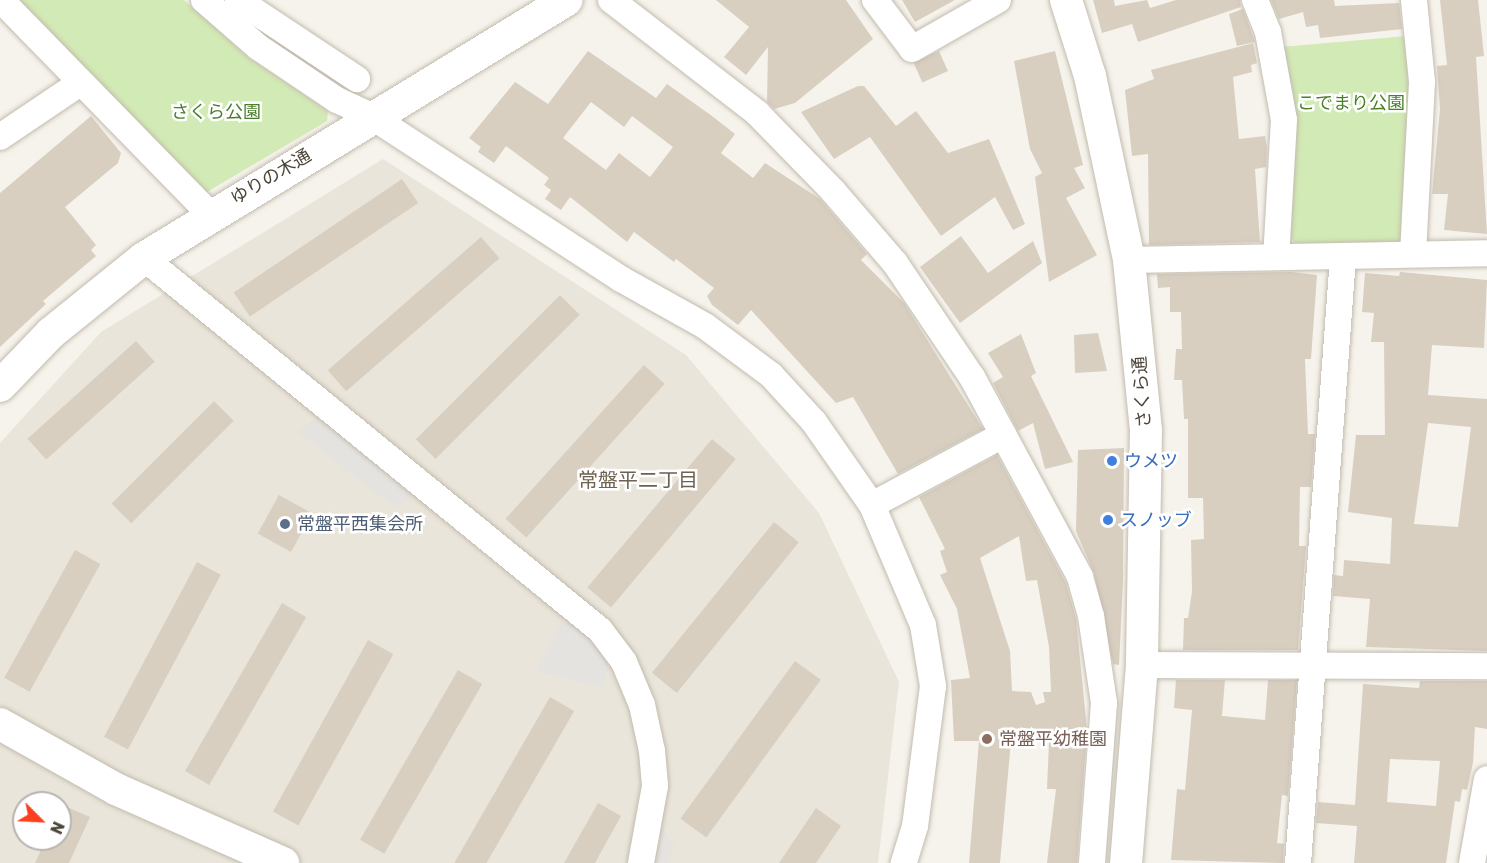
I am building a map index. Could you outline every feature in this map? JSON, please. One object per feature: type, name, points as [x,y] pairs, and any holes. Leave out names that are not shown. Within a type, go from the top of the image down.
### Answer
[{"type":"street","points":[[1,0],[210,214]]},
{"type":"street","points":[[204,0],[258,47],[371,116],[621,279],[705,326],[771,375],[814,423],[872,505],[923,625],[933,686],[915,826],[904,863]]},
{"type":"street","points":[[238,0],[357,79]]},
{"type":"street","name":"ゆりの木通","points":[[0,386],[51,333],[144,258],[210,214],[567,0]]},
{"type":"street","points":[[611,0],[757,112],[833,191],[935,319],[1003,435],[1080,577],[1091,616],[1104,703],[1092,863]]},
{"type":"street","points":[[875,0],[912,48],[998,0]]},
{"type":"street","name":"さくら通","points":[[1066,0],[1093,88],[1129,260],[1146,430],[1142,665],[1126,863]]},
{"type":"street","points":[[1255,0],[1268,32],[1284,120],[1276,257]]},
{"type":"street","points":[[1413,254],[1422,82],[1414,0]]},
{"type":"street","points":[[0,137],[80,83]]},
{"type":"street","points":[[1129,260],[1487,253]]},
{"type":"street","points":[[1298,863],[1343,256]]},
{"type":"street","points":[[144,258],[600,630],[624,662],[642,705],[652,751],[655,786],[640,863]]},
{"type":"street","points":[[872,505],[1003,435]]},
{"type":"street","points":[[1142,665],[1487,666]]},
{"type":"street","points":[[0,724],[116,789],[283,863]]},
{"type":"street","points":[[1472,863],[1487,779]]},
{"type":"shaded area","points":[[383,159],[686,355],[819,513],[899,682],[878,863],[0,863],[0,443],[101,332]]},
{"type":"shaded area","points":[[316,418],[417,494],[395,508],[298,432]]},
{"type":"shaded area","points":[[561,622],[582,629],[613,655],[602,688],[536,671]]},
{"type":"shaded area","points":[[657,818],[675,846],[668,863],[643,863]]},
{"type":"green space","name":"さくら公園","points":[[16,0],[184,0],[249,58],[328,111],[327,121],[207,192]]},
{"type":"green space","name":"こでまり公園","points":[[1407,36],[1411,68],[1404,236],[1397,244],[1297,245],[1287,234],[1281,47]]},
{"type":"building","points":[[716,0],[846,0],[873,39],[795,103],[774,109],[767,102],[768,47],[746,75],[724,57],[749,27]]},
{"type":"building","points":[[902,0],[955,0],[915,22]]},
{"type":"building","points":[[1093,0],[1114,0],[1115,6],[1147,0],[1150,8],[1176,0],[1240,0],[1241,7],[1138,42],[1132,24],[1102,33]]},
{"type":"building","points":[[1271,0],[1334,0],[1335,6],[1399,3],[1402,29],[1320,38],[1318,25],[1306,27],[1303,12],[1279,19]]},
{"type":"building","points":[[1440,0],[1478,0],[1484,56],[1476,57],[1487,234],[1444,230],[1448,194],[1432,194],[1440,109],[1437,66],[1447,65]]},
{"type":"building","points":[[1243,9],[1255,42],[1237,46],[1229,14]]},
{"type":"building","points":[[1253,43],[1257,63],[1251,65],[1252,72],[1233,77],[1239,139],[1265,136],[1267,147],[1266,167],[1255,169],[1260,242],[1149,245],[1148,154],[1132,156],[1125,90],[1154,79],[1151,70]]},
{"type":"building","points":[[588,51],[656,98],[667,84],[712,116],[735,134],[721,153],[753,178],[765,163],[820,199],[867,254],[861,260],[904,303],[983,429],[898,474],[853,397],[836,403],[751,310],[738,325],[712,305],[707,296],[714,288],[676,259],[674,262],[634,232],[627,242],[570,197],[561,210],[545,199],[551,190],[544,185],[549,178],[506,146],[494,163],[478,152],[481,147],[469,138],[515,82],[548,104]],"holes":[[[591,102],[624,127],[632,116],[673,147],[650,177],[619,153],[606,170],[563,138]]]},
{"type":"building","points":[[939,51],[948,71],[922,82],[913,62]]},
{"type":"building","points":[[1055,51],[1083,165],[1074,168],[1085,188],[1066,198],[1097,255],[1049,282],[1035,177],[1042,173],[1030,149],[1014,61]]},
{"type":"building","points":[[858,86],[864,86],[896,126],[916,111],[948,153],[989,139],[1025,224],[1013,230],[995,197],[941,236],[870,137],[834,159],[801,112]]},
{"type":"building","points":[[91,116],[121,153],[118,163],[65,207],[96,245],[91,250],[96,256],[43,301],[46,304],[0,347],[0,193]]},
{"type":"building","points":[[402,179],[418,203],[250,317],[234,293]]},
{"type":"building","points":[[961,236],[988,273],[1033,241],[1042,263],[960,323],[920,267]]},
{"type":"building","points":[[481,237],[499,258],[346,391],[328,370]]},
{"type":"building","points":[[1292,272],[1317,275],[1311,359],[1305,359],[1308,434],[1315,434],[1311,487],[1300,487],[1299,546],[1306,546],[1298,650],[1183,650],[1184,618],[1188,618],[1192,592],[1191,540],[1204,539],[1203,498],[1188,498],[1188,419],[1184,419],[1182,380],[1174,380],[1176,349],[1182,349],[1181,312],[1170,312],[1170,287],[1158,288],[1157,274]]},
{"type":"building","points":[[1400,272],[1487,280],[1484,348],[1432,345],[1428,395],[1487,399],[1487,651],[1366,647],[1370,599],[1333,596],[1334,575],[1343,576],[1344,560],[1390,564],[1392,518],[1348,512],[1356,435],[1385,435],[1384,342],[1371,342],[1374,313],[1362,312],[1365,273],[1399,276]],"holes":[[[1428,423],[1471,427],[1458,527],[1414,524]]]},
{"type":"building","points":[[560,295],[580,315],[436,459],[416,439]]},
{"type":"building","points":[[1098,333],[1107,371],[1075,373],[1074,335]]},
{"type":"building","points":[[1021,334],[1036,373],[1031,376],[1073,462],[1045,469],[1033,423],[1018,431],[993,383],[1003,377],[988,353]]},
{"type":"building","points":[[136,341],[155,362],[46,460],[28,439]]},
{"type":"building","points":[[644,365],[665,384],[526,538],[505,519]]},
{"type":"building","points":[[214,401],[234,421],[131,523],[111,504]]},
{"type":"building","points":[[712,439],[736,459],[611,608],[587,588]]},
{"type":"building","points":[[1124,448],[1123,581],[1119,665],[1113,664],[1094,573],[1076,531],[1078,450]]},
{"type":"building","points":[[997,455],[1066,583],[1076,619],[1087,730],[1077,863],[1047,863],[1056,789],[1047,789],[1049,742],[1011,741],[1000,863],[969,863],[979,741],[954,741],[951,680],[970,678],[957,609],[940,575],[947,572],[940,551],[945,549],[919,497]],"holes":[[[1019,536],[1026,581],[1037,580],[1049,647],[1051,692],[1043,692],[1045,702],[1036,705],[1031,692],[1012,691],[1010,651],[980,558]]]},
{"type":"building","points":[[279,495],[312,513],[291,552],[258,533]]},
{"type":"building","points":[[774,522],[799,542],[677,693],[652,673]]},
{"type":"building","points":[[75,550],[100,564],[30,692],[4,678]]},
{"type":"building","points":[[197,562],[221,575],[128,749],[104,737]]},
{"type":"building","points":[[282,603],[306,617],[209,785],[185,771]]},
{"type":"building","points":[[368,640],[393,654],[298,825],[273,811]]},
{"type":"building","points":[[795,661],[821,680],[706,838],[680,819]]},
{"type":"building","points":[[458,670],[482,684],[384,854],[360,840]]},
{"type":"building","points":[[1176,680],[1225,680],[1222,716],[1265,720],[1268,680],[1297,680],[1288,796],[1282,795],[1277,843],[1284,844],[1283,863],[1171,860],[1177,789],[1185,790],[1192,710],[1174,708]]},
{"type":"building","points":[[1420,681],[1487,681],[1487,729],[1475,727],[1473,763],[1467,790],[1462,789],[1460,802],[1455,801],[1446,863],[1354,863],[1357,826],[1316,823],[1318,802],[1355,805],[1363,684],[1419,688]],"holes":[[[1390,759],[1440,761],[1436,806],[1387,802]]]},
{"type":"building","points":[[550,697],[574,711],[486,863],[454,862]]},
{"type":"building","points":[[598,803],[621,816],[595,863],[564,863]]},
{"type":"building","points":[[816,808],[841,826],[816,863],[779,863]]},
{"type":"building","points":[[72,809],[90,817],[69,863],[35,863],[40,851],[72,851]]},
{"type":"place","name":"ウメツ","points":[[1112,461]]},
{"type":"place","name":"スノッブ","points":[[1108,520]]},
{"type":"place","name":"常盤平西集会所","points":[[285,524]]},
{"type":"place","name":"常盤平幼稚園","points":[[987,739]]},
{"type":"district","name":"常盤平二丁目","points":[[638,480]]}]
